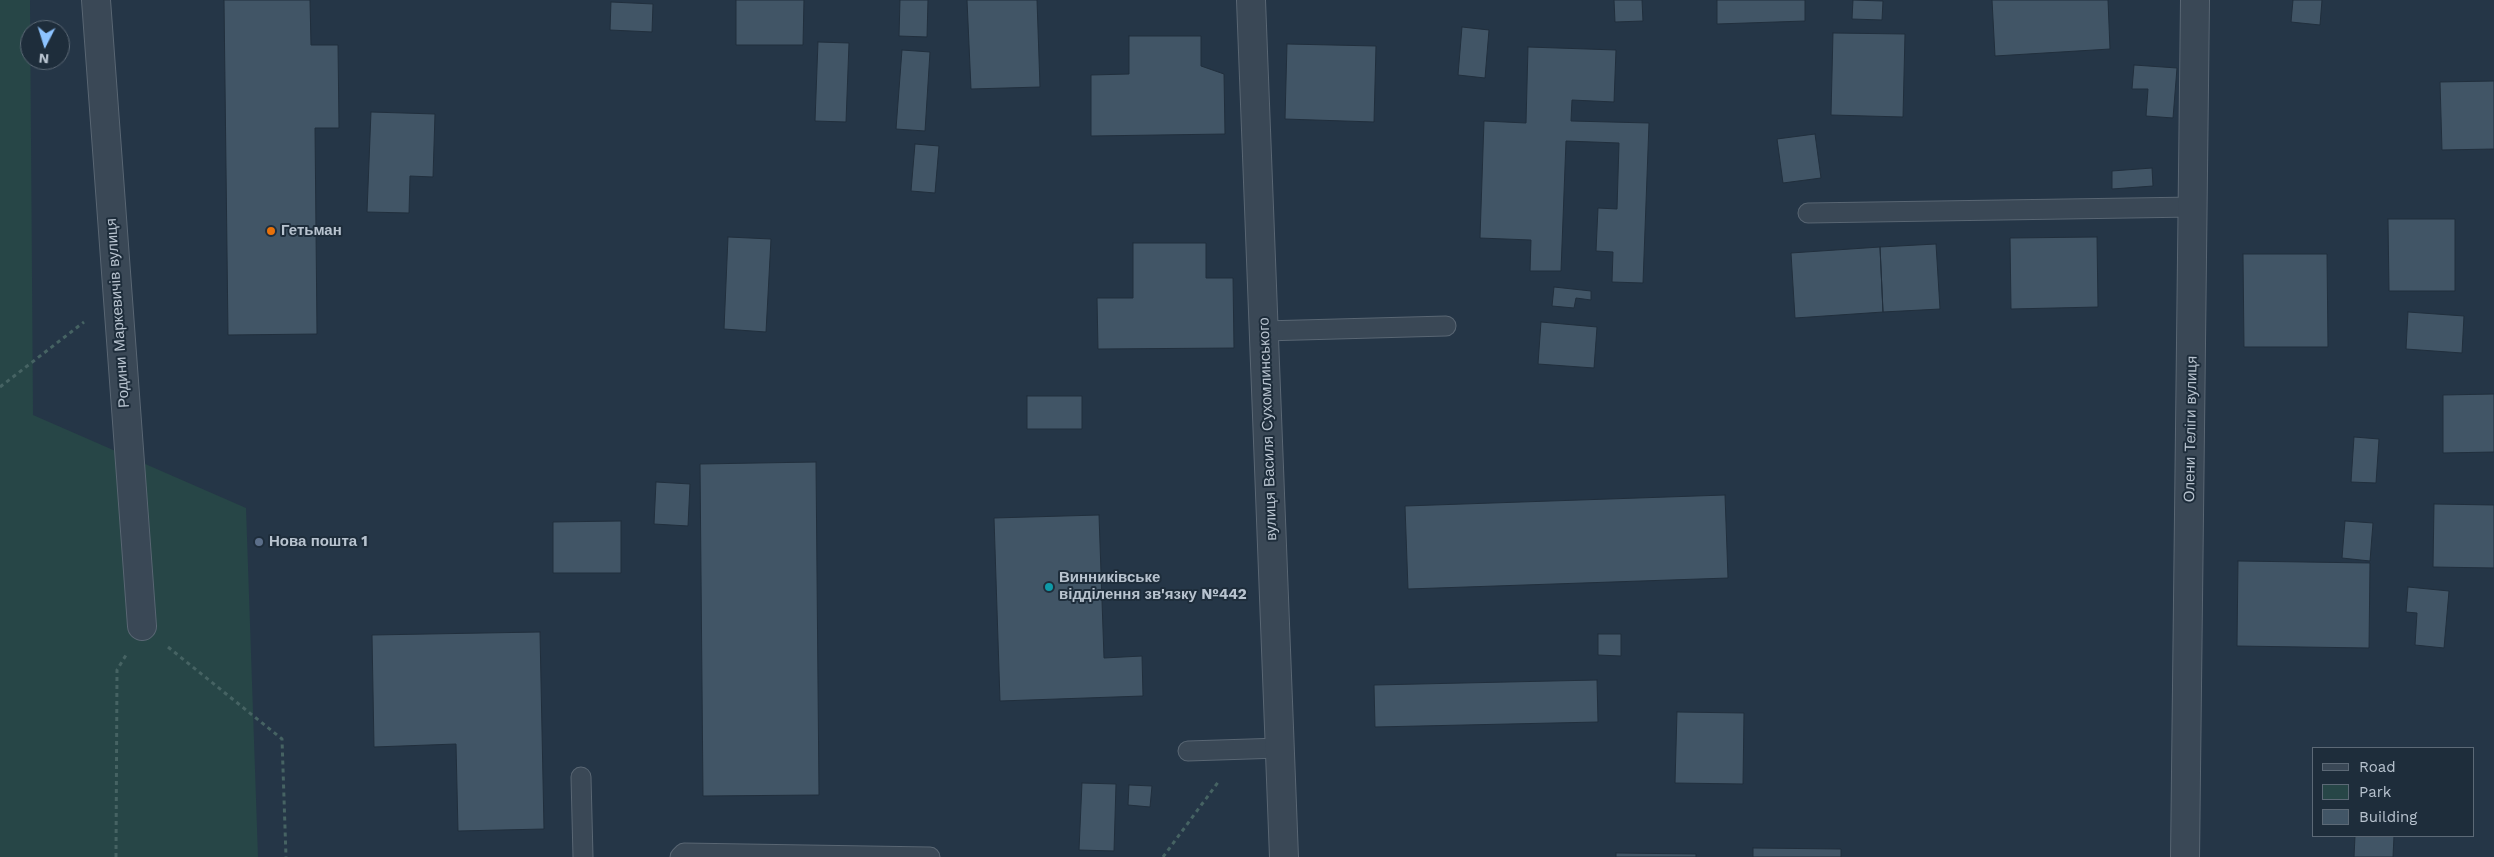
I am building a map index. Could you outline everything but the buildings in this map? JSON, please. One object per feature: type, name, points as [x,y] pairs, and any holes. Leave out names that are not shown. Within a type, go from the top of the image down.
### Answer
[{"type":"street","name":"Родини Маркевичів вулиця","points":[[96,0],[116,298],[142,626]]},
{"type":"street","name":"вулиця Василя Сухомлинського","points":[[1251,0],[1284,857]]},
{"type":"street","name":"Олени Теліги вулиця","points":[[2185,857],[2195,0]]},
{"type":"lane","points":[[1808,213],[2194,207]]},
{"type":"lane","points":[[1264,331],[1446,326]]},
{"type":"lane","points":[[1188,750],[1280,748]]},
{"type":"lane","points":[[581,777],[583,857]]},
{"type":"lane","points":[[680,857],[684,852],[930,857]]},
{"type":"path","points":[[0,387],[116,298]]},
{"type":"path","points":[[116,857],[117,670],[142,626],[282,738],[286,857]]},
{"type":"path","points":[[1163,857],[1243,749]]},
{"type":"green space","points":[[0,0],[30,0],[30,20],[20,20],[20,70],[31,70],[33,415],[246,508],[258,857],[0,857]]},
{"type":"place","name":"Гетьман","points":[[271,231]]},
{"type":"place","name":"Нова пошта 1","points":[[259,542]]},
{"type":"place","name":"Винниківське відділення зв'язку №442","points":[[1049,587]]}]
